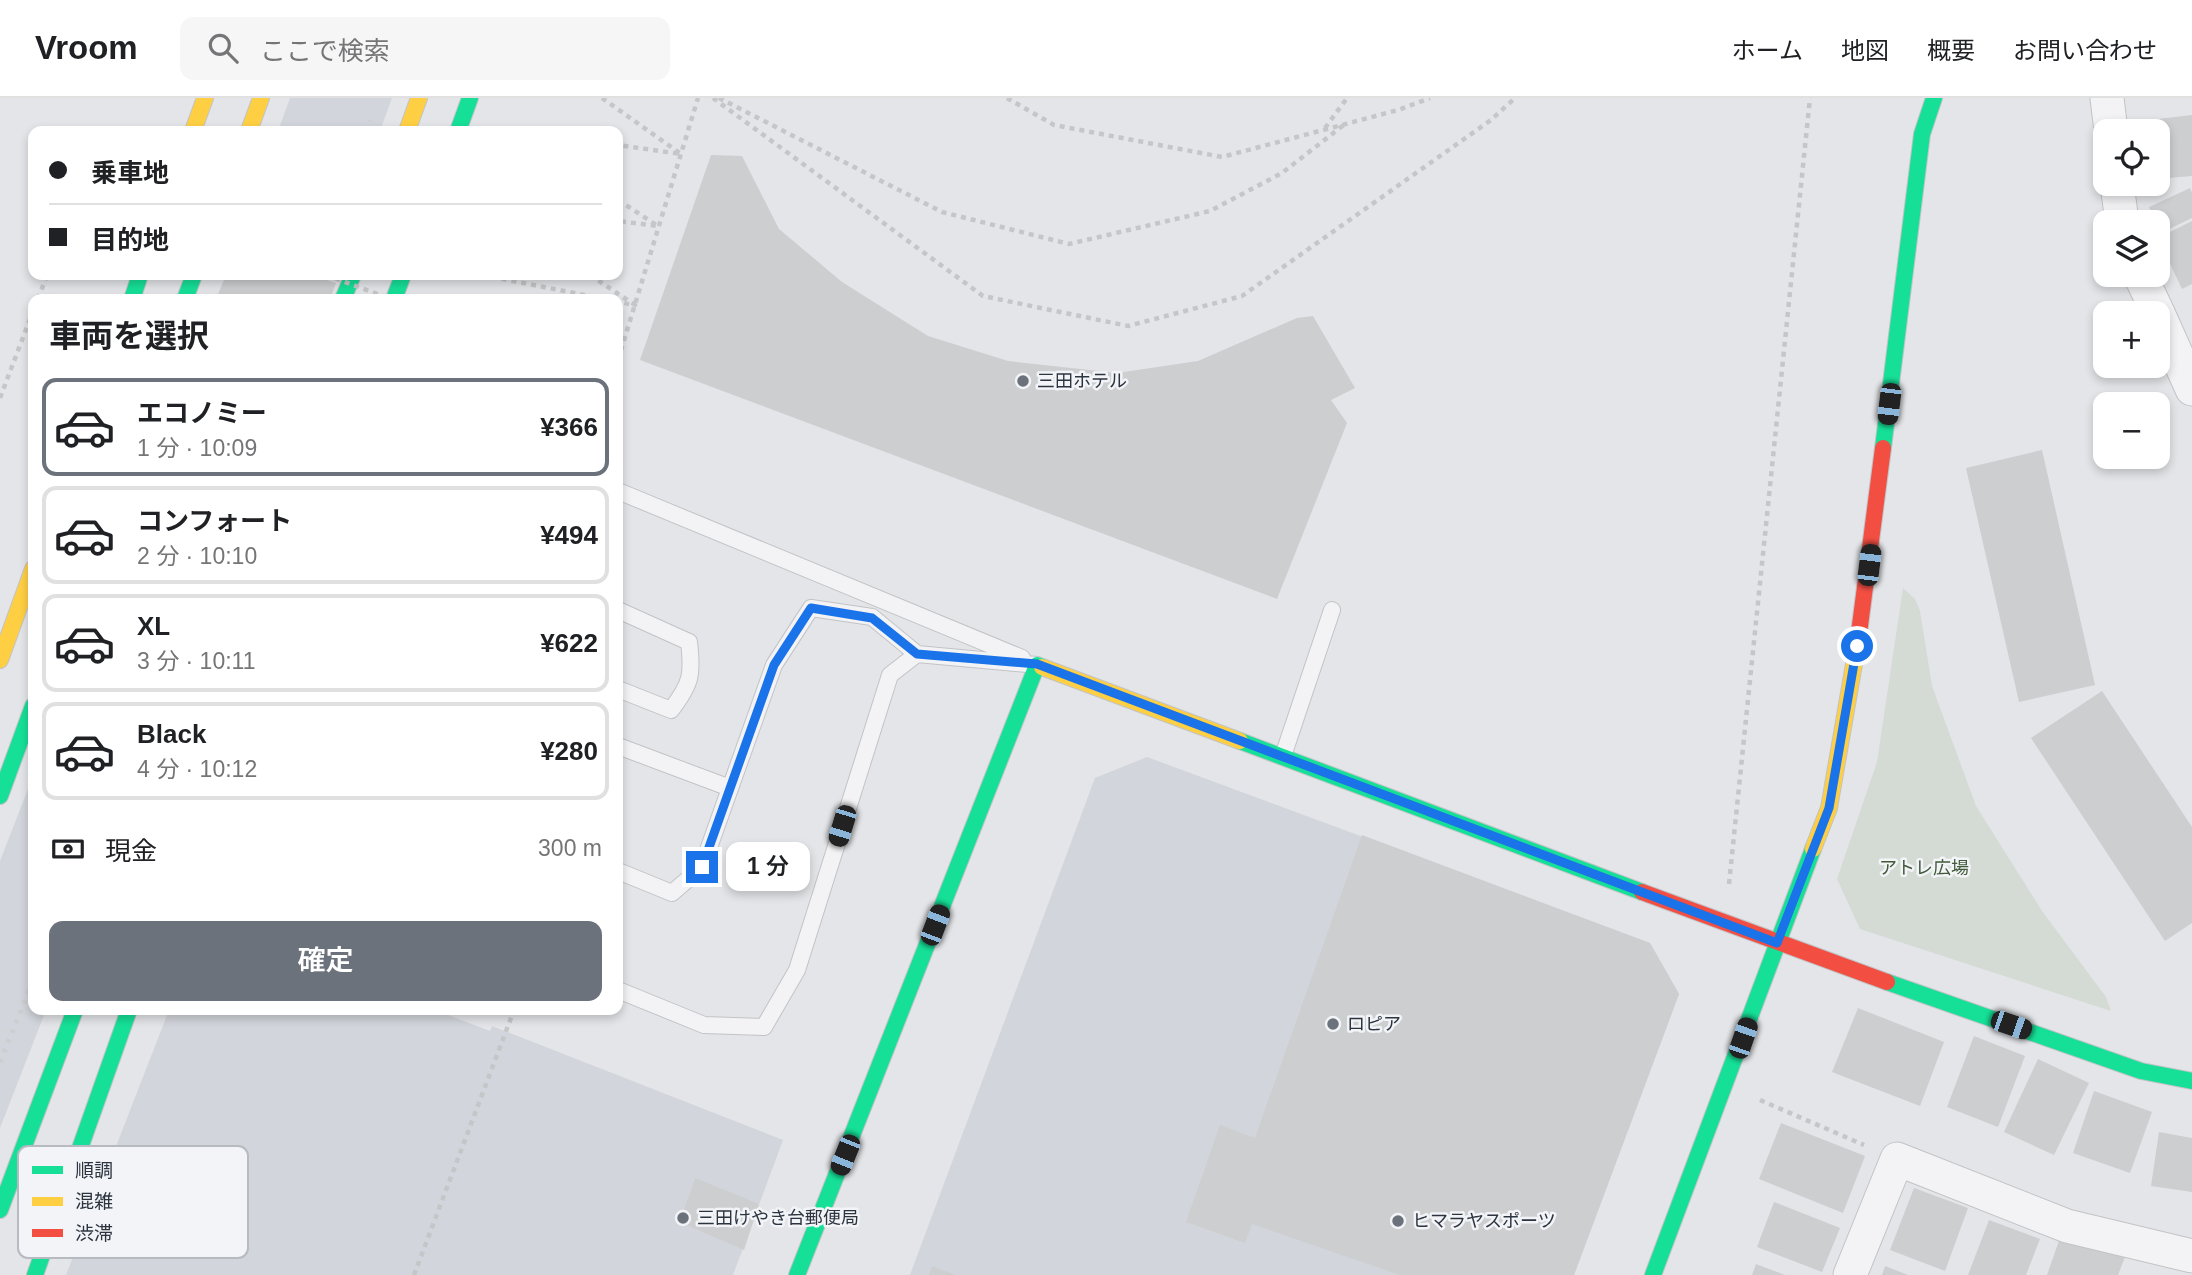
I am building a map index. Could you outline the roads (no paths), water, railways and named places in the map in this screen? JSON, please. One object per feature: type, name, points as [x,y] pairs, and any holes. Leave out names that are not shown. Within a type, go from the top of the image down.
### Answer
[{"type":"street","points":[[195,126],[205,98]]},
{"type":"street","points":[[251,126],[261,98]]},
{"type":"street","points":[[409,126],[419,98]]},
{"type":"street","points":[[459,126],[470,98]]},
{"type":"street","points":[[1653,1275],[1829,808],[1862,619],[1922,134],[1934,98]]},
{"type":"street","points":[[2107,98],[2110,119]]},
{"type":"street","points":[[2170,340],[2192,389]]},
{"type":"street","points":[[0,660],[28,583]]},
{"type":"street","points":[[797,1275],[1037,664],[1777,943],[2141,1071],[2192,1081]]},
{"type":"street","points":[[0,796],[28,720]]},
{"type":"street","points":[[24,1146],[73,1015]]},
{"type":"street","points":[[81,1146],[127,1015]]},
{"type":"street","points":[[1850,1275],[1897,1160],[2067,1226],[2192,1256]]},
{"type":"street","points":[[0,1210],[18,1162]]},
{"type":"street","points":[[35,1275],[41,1258]]},
{"type":"lane","points":[[623,493],[1037,664]]},
{"type":"lane","points":[[623,874],[672,893],[702,867],[774,665],[811,608],[872,618],[917,654],[1037,664]]},
{"type":"lane","points":[[1283,757],[1332,610]]},
{"type":"lane","points":[[623,612],[689,642],[691,657],[688,687],[671,710],[623,691]]},
{"type":"lane","points":[[623,992],[704,1025],[764,1027],[797,970],[890,675],[917,654]]},
{"type":"lane","points":[[623,748],[730,788]]},
{"type":"railway","points":[[368,126],[370,120]]},
{"type":"railway","points":[[303,294],[309,280]]},
{"type":"railway","points":[[0,1062],[28,993]]},
{"type":"place","name":"三田ホテル","points":[[1023,381]]},
{"type":"place","name":"ロピア","points":[[1333,1024]]},
{"type":"place","name":"三田けやき台郵便局","points":[[683,1218]]},
{"type":"place","name":"ヒマラヤスポーツ","points":[[1398,1221]]},
{"type":"park label","name":"アトレ広場","points":[[1924,868]]}]
